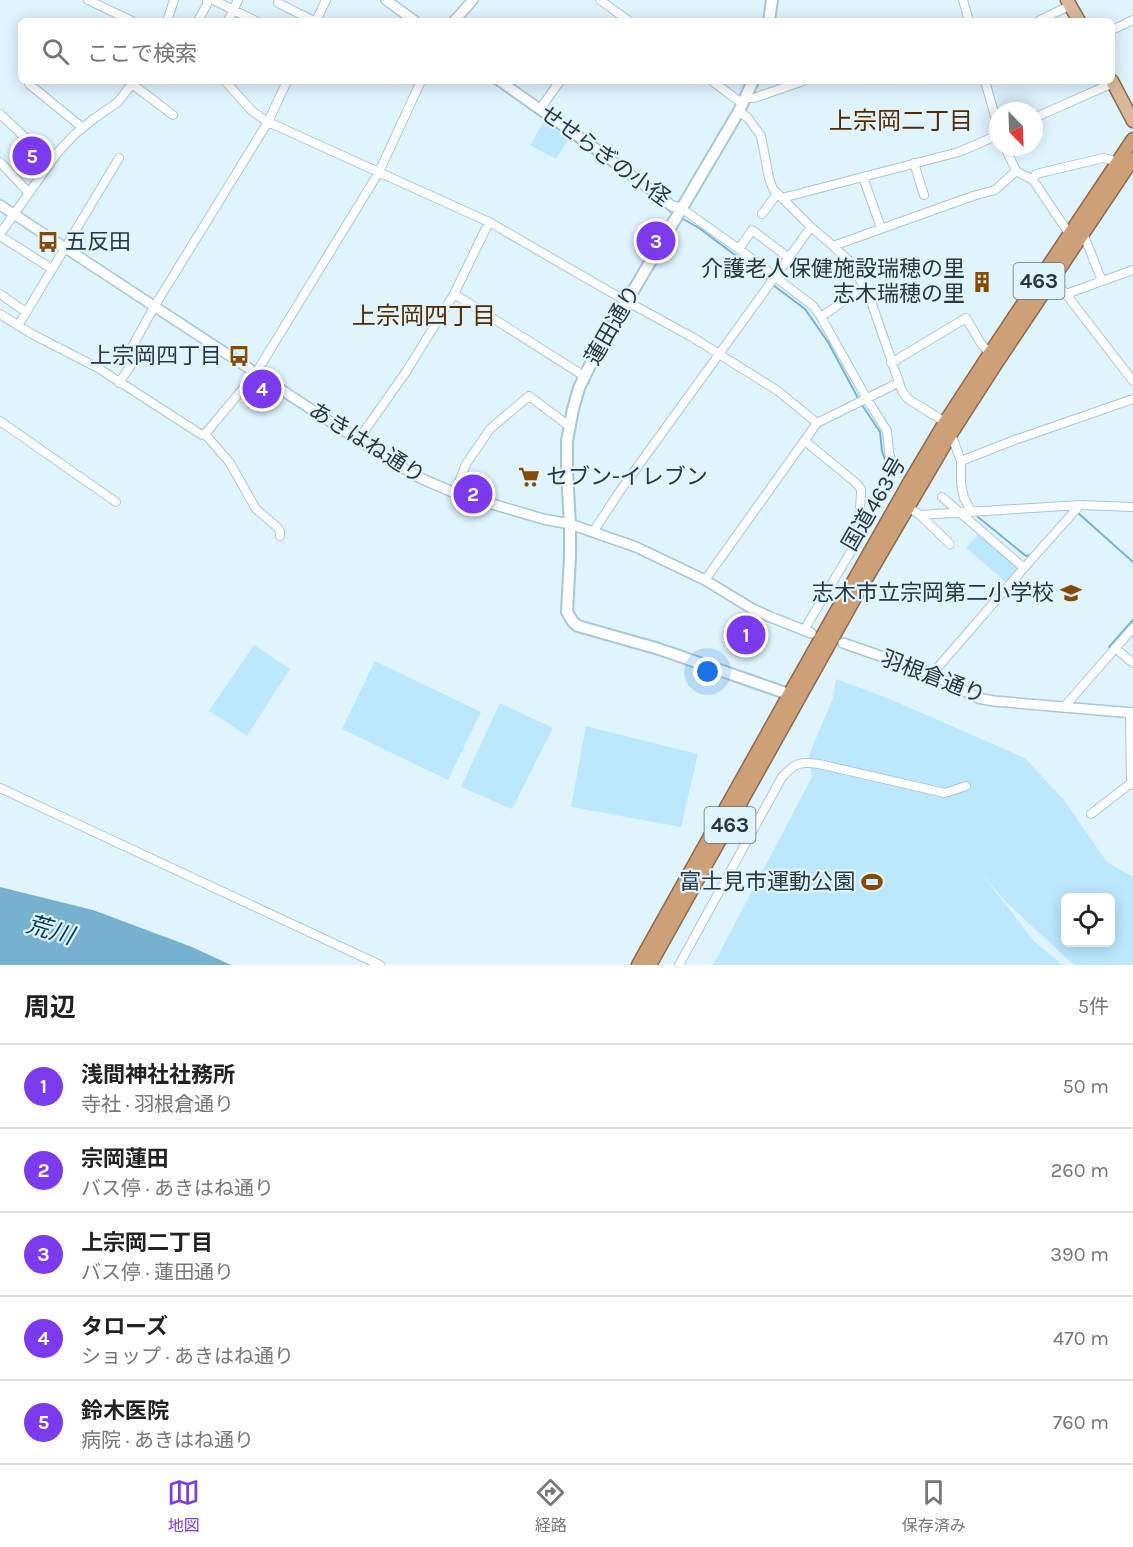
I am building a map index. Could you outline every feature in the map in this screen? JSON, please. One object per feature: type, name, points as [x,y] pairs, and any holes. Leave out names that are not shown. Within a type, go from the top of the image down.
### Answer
[{"type":"highway","name":"国道463号","points":[[638,965],[654,948],[990,353],[1133,140]]},
{"type":"highway","name":"国道463号","points":[[795,696],[908,507],[948,428],[1052,280],[1133,159]]},
{"type":"highway","name":"国道463号","points":[[650,965],[654,948]]},
{"type":"main road","points":[[769,18],[772,0]]},
{"type":"main road","points":[[1069,3],[1077,18]]},
{"type":"main road","name":"蓮田通り","points":[[752,84],[743,104],[593,358],[579,388],[569,426],[566,459],[570,524],[567,612],[578,626],[659,649],[795,696]]},
{"type":"main road","points":[[1113,84],[1133,121]]},
{"type":"street","points":[[88,0],[126,18]]},
{"type":"street","points":[[168,18],[173,0]]},
{"type":"street","points":[[200,18],[207,0]]},
{"type":"street","points":[[213,0],[248,18]]},
{"type":"street","points":[[230,18],[238,0]]},
{"type":"street","points":[[317,18],[326,0]]},
{"type":"street","points":[[386,0],[411,18]]},
{"type":"street","points":[[457,18],[473,0]]},
{"type":"street","points":[[600,0],[625,18]]},
{"type":"street","points":[[963,0],[968,18]]},
{"type":"street","points":[[278,3],[309,18]]},
{"type":"street","points":[[1043,18],[1069,3]]},
{"type":"street","points":[[1115,29],[1133,20]]},
{"type":"street","points":[[28,84],[83,128]]},
{"type":"street","points":[[52,269],[0,235],[58,152],[83,128],[118,102],[132,84]]},
{"type":"street","points":[[135,84],[173,115]]},
{"type":"street","points":[[228,84],[252,111],[268,122],[489,222],[626,302],[692,337],[778,391],[817,423]]},
{"type":"street","points":[[119,383],[131,365],[130,349],[268,122],[286,84]]},
{"type":"street","points":[[205,434],[256,373],[379,172],[420,84]]},
{"type":"street","name":"せせらぎの小径","points":[[504,84],[672,206],[681,208]]},
{"type":"street","points":[[540,109],[558,84]]},
{"type":"street","points":[[716,84],[743,104],[748,118],[761,136],[773,189],[811,227],[834,246],[857,273],[872,304],[898,383],[908,399],[948,428],[962,461],[961,483],[964,498],[971,512]]},
{"type":"street","points":[[743,104],[794,84]]},
{"type":"street","points":[[986,84],[991,102]]},
{"type":"street","points":[[1043,114],[1108,84]]},
{"type":"street","points":[[0,114],[51,162]]},
{"type":"street","points":[[762,214],[779,196],[959,152],[989,139]]},
{"type":"street","points":[[1009,156],[1016,171],[1033,180],[1070,235]]},
{"type":"street","points":[[18,326],[119,158]]},
{"type":"street","points":[[1033,180],[1036,174],[1103,158],[1119,162]]},
{"type":"street","points":[[0,162],[29,194]]},
{"type":"street","points":[[914,163],[924,195]]},
{"type":"street","points":[[834,246],[973,195],[995,190],[1016,171]]},
{"type":"street","points":[[863,177],[881,228]]},
{"type":"street","name":"あきはね通り","points":[[0,205],[358,440],[420,478],[455,493],[543,519],[570,524]]},
{"type":"street","points":[[681,208],[813,306],[887,431],[891,460]]},
{"type":"street","points":[[358,440],[406,372],[454,294],[489,222]]},
{"type":"street","points":[[593,532],[620,491],[811,227]]},
{"type":"street","points":[[739,249],[752,230],[789,258]]},
{"type":"street","points":[[1083,233],[1102,281]]},
{"type":"street","points":[[1066,294],[1133,270]]},
{"type":"street","points":[[1052,280],[1066,294],[1133,381]]},
{"type":"street","points":[[821,317],[864,286]]},
{"type":"street","points":[[0,294],[26,312]]},
{"type":"street","points":[[454,294],[584,376]]},
{"type":"street","points":[[0,314],[32,334],[98,368],[202,435],[205,434],[230,463],[256,509],[277,527],[280,536]]},
{"type":"street","points":[[891,363],[966,318],[982,345],[990,353]]},
{"type":"street","points":[[705,580],[817,423],[898,383]]},
{"type":"street","points":[[455,493],[466,464],[490,429],[529,396],[569,426]]},
{"type":"street","points":[[962,461],[1133,399]]},
{"type":"street","points":[[0,421],[116,502]]},
{"type":"street","points":[[570,524],[636,547],[705,580],[751,608],[807,631],[856,543],[861,489],[804,441]]},
{"type":"street","points":[[942,497],[1024,568]]},
{"type":"street","points":[[920,515],[1080,505],[1133,507]]},
{"type":"street","points":[[932,675],[1080,505]]},
{"type":"street","points":[[908,507],[920,515],[950,544]]},
{"type":"street","points":[[1065,706],[1133,628]]},
{"type":"street","name":"羽根倉通り","points":[[843,643],[932,675],[978,698],[1132,712]]},
{"type":"street","points":[[1115,648],[1133,663]]},
{"type":"street","points":[[1092,814],[1132,784],[1132,712]]},
{"type":"street","points":[[679,965],[782,777],[791,767],[799,763],[819,764],[945,793],[966,786]]},
{"type":"street","points":[[0,788],[380,965]]},
{"type":"shaded area","points":[[544,121],[569,139],[556,159],[530,145]]},
{"type":"shaded area","points":[[978,534],[1018,569],[1006,582],[966,548]]},
{"type":"shaded area","points":[[254,645],[290,669],[247,736],[209,711]]},
{"type":"shaded area","points":[[375,661],[481,712],[448,780],[342,729]]},
{"type":"shaded area","points":[[836,679],[892,700],[1025,758],[1064,800],[1107,862],[1133,877],[1133,965],[1074,965],[1008,904],[981,873],[1035,942],[1063,965],[713,965],[812,777],[809,755],[833,698]]},
{"type":"shaded area","points":[[500,703],[553,728],[512,809],[461,787]]},
{"type":"shaded area","points":[[586,726],[698,754],[681,827],[571,807]]},
{"type":"water","name":"荒川","points":[[0,887],[93,910],[192,947],[231,965],[0,965]]},
{"type":"waterway","points":[[495,84],[641,188]]},
{"type":"waterway","points":[[662,204],[671,212]]},
{"type":"waterway","points":[[683,219],[699,228],[767,279]]},
{"type":"waterway","points":[[773,285],[805,309],[828,342],[858,398]]},
{"type":"waterway","points":[[862,405],[880,432],[885,460],[903,473]]},
{"type":"waterway","points":[[1077,512],[1133,562]]},
{"type":"waterway","points":[[978,517],[1026,556],[1032,554]]},
{"type":"waterway","points":[[1113,650],[1109,647],[1133,620]]},
{"type":"place","name":"鈴木医院","points":[[32,156]]},
{"type":"place","name":"上宗岡二丁目","points":[[656,241]]},
{"type":"place","name":"五反田","points":[[48,242]]},
{"type":"place","name":"介護老人保健施設瑞穂の里 志木瑞穂の里","points":[[982,282]]},
{"type":"place","name":"上宗岡四丁目","points":[[239,356]]},
{"type":"place","name":"タローズ","points":[[262,389]]},
{"type":"place","name":"セブン-イレブン","points":[[529,477]]},
{"type":"place","name":"宗岡蓮田","points":[[473,494]]},
{"type":"place","name":"志木市立宗岡第二小学校","points":[[1071,593]]},
{"type":"place","name":"浅間神社社務所","points":[[746,635]]},
{"type":"place","name":"富士見市運動公園","points":[[872,882]]},
{"type":"district","name":"上宗岡二丁目","points":[[901,121]]},
{"type":"district","name":"上宗岡四丁目","points":[[424,316]]}]
